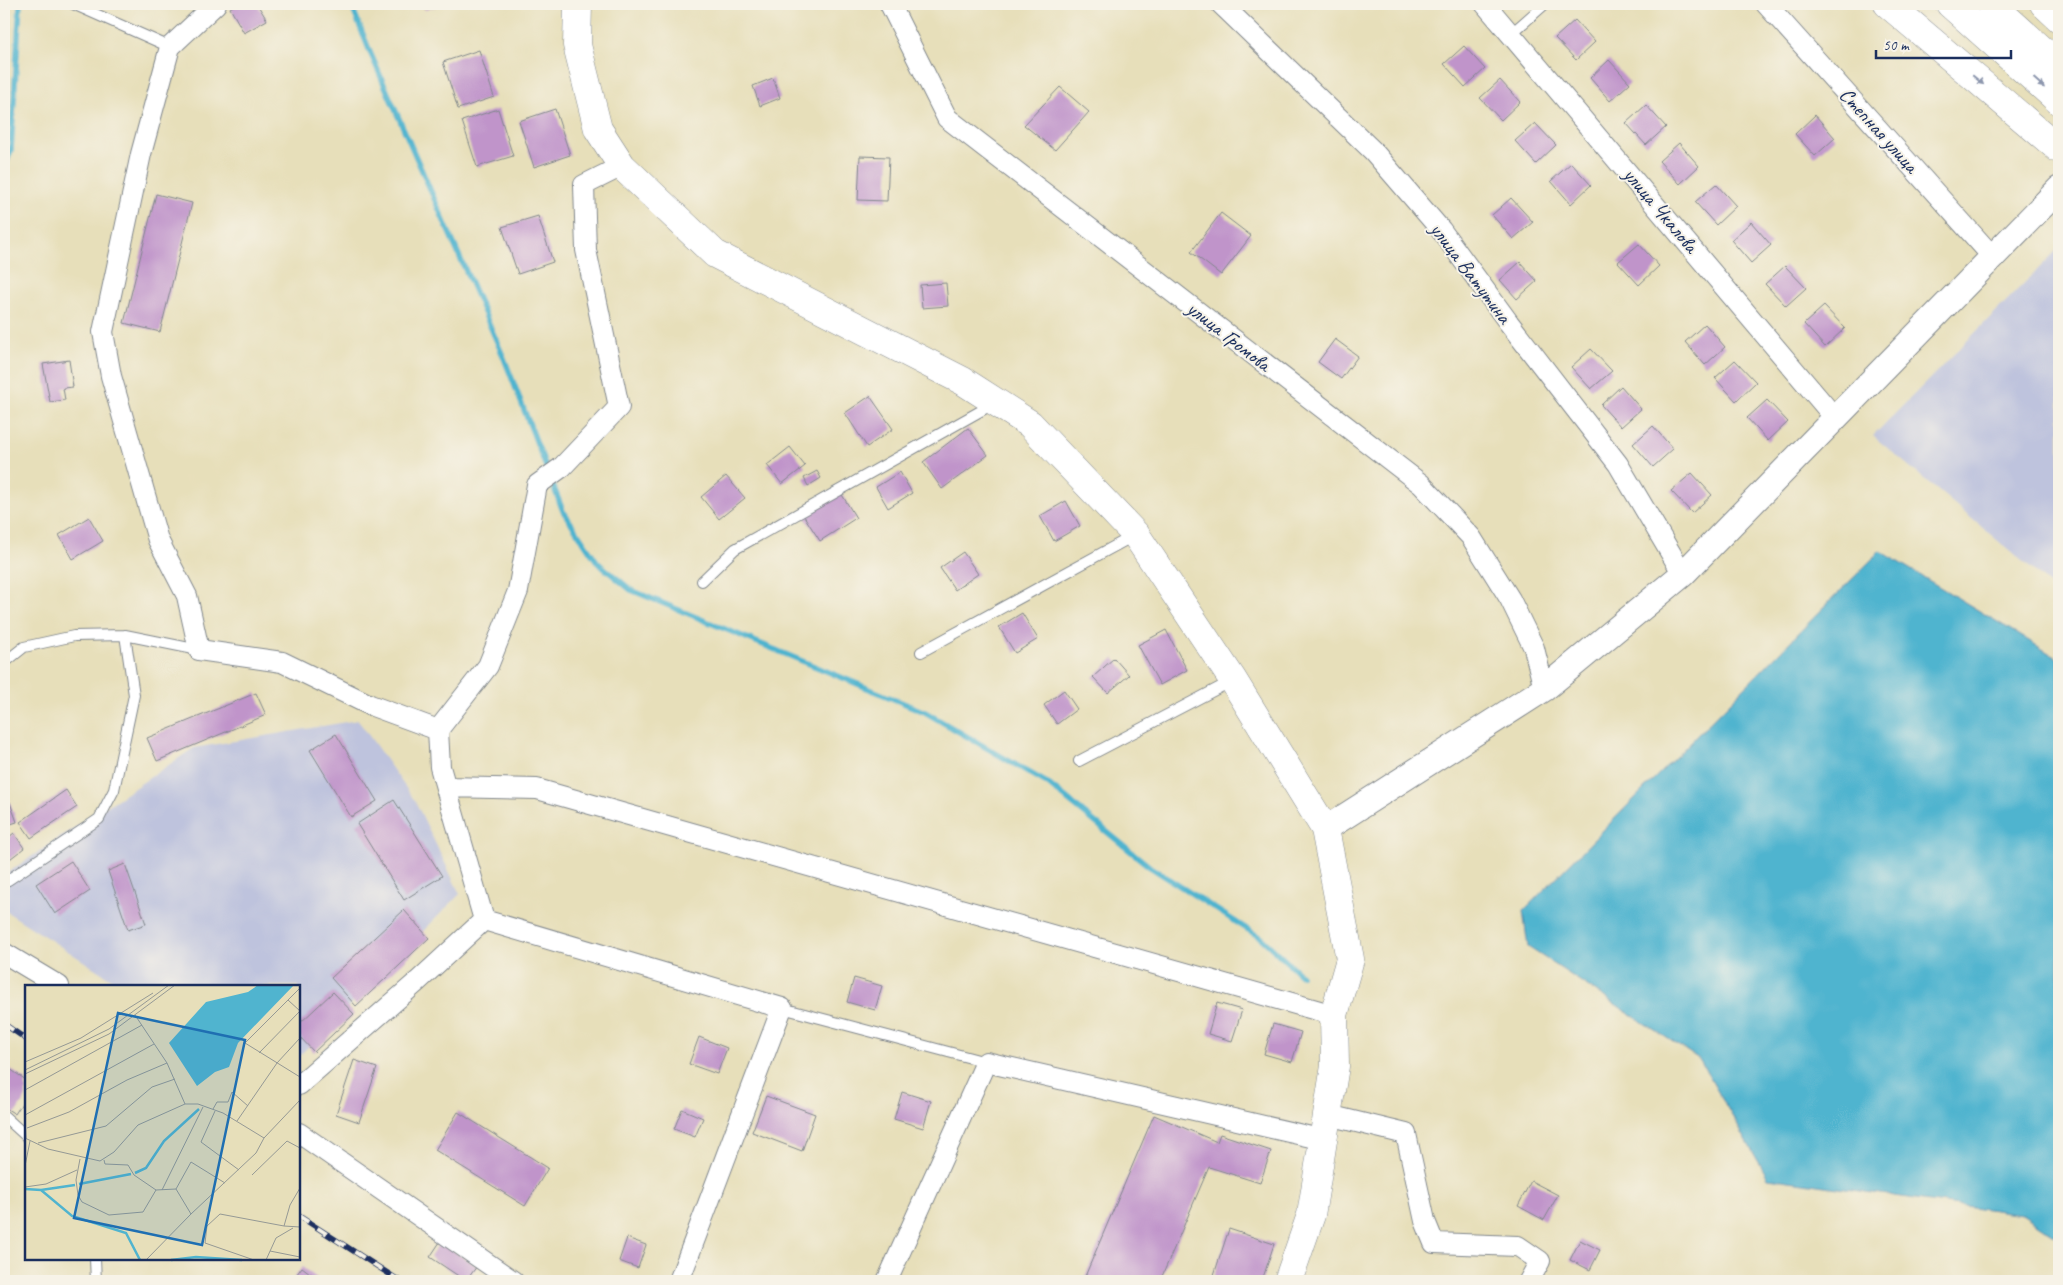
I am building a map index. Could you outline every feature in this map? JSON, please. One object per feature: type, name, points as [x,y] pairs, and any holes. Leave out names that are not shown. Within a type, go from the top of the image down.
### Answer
[{"type":"main road","points":[[578,4],[577,45],[598,129],[622,166],[715,254],[963,381],[1030,424],[1136,535],[1233,680],[1325,829],[1350,959],[1334,1015],[1335,1066],[1311,1215],[1288,1281]]},
{"type":"main road","points":[[1888,4],[2059,148]]},
{"type":"main road","points":[[1950,4],[2059,101]]},
{"type":"main road","points":[[1991,4],[2059,65]]},
{"type":"main road","points":[[2044,4],[2059,18]]},
{"type":"street","points":[[216,4],[170,47],[141,154],[103,332],[111,376],[158,540],[188,596],[199,650],[282,662],[370,705],[438,730]]},
{"type":"street","name":"улица Громова","points":[[890,4],[947,118],[1420,484],[1471,537],[1510,599],[1534,648],[1544,689]]},
{"type":"street","name":"улица Ватутина","points":[[1221,4],[1373,151],[1440,230],[1618,464],[1683,574]]},
{"type":"street","name":"улица Чкалова","points":[[1485,4],[1835,418]]},
{"type":"street","name":"Степная улица","points":[[1766,4],[1992,256]]},
{"type":"street","points":[[484,920],[440,767],[438,730],[488,666],[518,591],[537,484],[562,466],[619,407],[586,250],[584,185],[622,166]]},
{"type":"street","points":[[1325,829],[1544,689],[1683,574],[2059,189]]},
{"type":"street","points":[[446,787],[537,789],[1334,1015]]},
{"type":"street","points":[[484,920],[782,1008],[679,1281]]},
{"type":"street","points":[[300,1084],[418,981],[484,920]]},
{"type":"street","points":[[4,953],[57,985]]},
{"type":"street","points":[[887,1281],[986,1062],[1326,1127],[1406,1134],[1425,1221],[1434,1243],[1518,1246],[1540,1261],[1529,1281]]},
{"type":"street","points":[[300,1134],[513,1281]]},
{"type":"lane","points":[[73,4],[170,47]]},
{"type":"lane","points":[[1512,34],[1545,4]]},
{"type":"lane","points":[[702,581],[735,549],[996,402]]},
{"type":"lane","points":[[921,652],[1136,535]]},
{"type":"lane","points":[[4,662],[24,647],[74,636],[125,635],[199,650]]},
{"type":"lane","points":[[4,876],[8,880],[99,819],[114,790],[134,695],[125,635]]},
{"type":"lane","points":[[1079,761],[1233,680]]},
{"type":"lane","points":[[782,1008],[986,1062]]},
{"type":"lane","points":[[4,1116],[25,1135]]},
{"type":"lane","points":[[95,1260],[96,1281]]},
{"type":"shaded area","points":[[2059,248],[2059,592],[1873,436]]},
{"type":"shaded area","points":[[358,720],[415,801],[460,894],[300,1055],[300,985],[120,985],[4,910],[4,875],[194,748]]},
{"type":"water","points":[[1880,551],[2059,659],[2059,1238],[2022,1214],[1768,1178],[1699,1059],[1528,947],[1523,911]]},
{"type":"building","points":[[236,4],[257,4],[267,20],[244,33],[230,8]]},
{"type":"building","points":[[423,4],[443,4],[425,10]]},
{"type":"building","points":[[1575,20],[1595,42],[1576,60],[1555,38]]},
{"type":"building","points":[[1464,46],[1485,69],[1465,87],[1444,64]]},
{"type":"building","points":[[479,50],[494,97],[458,109],[443,62]]},
{"type":"building","points":[[1609,60],[1630,83],[1610,101],[1590,78]]},
{"type":"building","points":[[773,78],[780,98],[760,106],[753,86]]},
{"type":"building","points":[[1500,80],[1520,102],[1501,120],[1480,98]]},
{"type":"building","points":[[1060,87],[1089,112],[1055,150],[1024,125]]},
{"type":"building","points":[[1646,105],[1666,127],[1646,145],[1626,123]]},
{"type":"building","points":[[498,109],[513,156],[477,167],[462,121]]},
{"type":"building","points":[[555,109],[570,155],[534,167],[519,121]]},
{"type":"building","points":[[1815,115],[1835,138],[1815,156],[1795,134]]},
{"type":"building","points":[[1535,123],[1556,145],[1536,164],[1515,141]]},
{"type":"building","points":[[1679,143],[1699,166],[1680,184],[1659,161]]},
{"type":"building","points":[[860,156],[889,157],[887,201],[858,200]]},
{"type":"building","points":[[1571,163],[1591,185],[1571,204],[1551,181]]},
{"type":"building","points":[[1716,184],[1736,206],[1716,225],[1695,202]]},
{"type":"building","points":[[156,194],[192,203],[160,332],[124,323]]},
{"type":"building","points":[[1511,198],[1533,222],[1513,239],[1492,215]]},
{"type":"building","points":[[1221,213],[1251,236],[1221,275],[1191,252]]},
{"type":"building","points":[[538,216],[553,262],[518,274],[502,227]]},
{"type":"building","points":[[1751,222],[1771,245],[1751,263],[1731,240]]},
{"type":"building","points":[[1639,244],[1659,266],[1639,285],[1618,262]]},
{"type":"building","points":[[1520,262],[1537,281],[1517,299],[1500,280]]},
{"type":"building","points":[[1785,266],[1806,288],[1786,306],[1765,284]]},
{"type":"building","points":[[946,283],[948,306],[922,308],[920,285]]},
{"type":"building","points":[[1824,306],[1845,328],[1825,347],[1804,324]]},
{"type":"building","points":[[1705,324],[1725,347],[1705,365],[1685,342]]},
{"type":"building","points":[[1335,339],[1358,356],[1341,379],[1318,362]]},
{"type":"building","points":[[1591,349],[1612,371],[1591,389],[1571,367]]},
{"type":"building","points":[[69,360],[73,387],[63,388],[65,400],[50,402],[43,364]]},
{"type":"building","points":[[1735,360],[1756,382],[1736,401],[1715,378]]},
{"type":"building","points":[[1621,386],[1641,409],[1621,427],[1601,405]]},
{"type":"building","points":[[870,396],[893,429],[867,447],[845,413]]},
{"type":"building","points":[[1767,400],[1788,422],[1768,441],[1747,418]]},
{"type":"building","points":[[1653,426],[1673,449],[1653,467],[1633,444]]},
{"type":"building","points":[[968,428],[988,455],[942,489],[923,462]]},
{"type":"building","points":[[790,447],[805,466],[782,484],[767,465]]},
{"type":"building","points":[[817,471],[821,478],[808,486],[804,478]]},
{"type":"building","points":[[900,472],[912,493],[888,508],[876,487]]},
{"type":"building","points":[[1692,473],[1712,495],[1692,513],[1671,491]]},
{"type":"building","points":[[726,476],[745,498],[719,519],[701,497]]},
{"type":"building","points":[[841,493],[856,518],[820,541],[804,516]]},
{"type":"building","points":[[1066,501],[1080,526],[1054,541],[1040,516]]},
{"type":"building","points":[[89,517],[103,541],[73,559],[59,535]]},
{"type":"building","points":[[963,552],[978,574],[955,590],[940,568]]},
{"type":"building","points":[[1022,613],[1038,639],[1015,653],[999,627]]},
{"type":"building","points":[[1166,630],[1187,670],[1160,685],[1138,645]]},
{"type":"building","points":[[1114,658],[1129,675],[1108,693],[1093,677]]},
{"type":"building","points":[[1064,690],[1077,709],[1057,724],[1044,705]]},
{"type":"building","points":[[256,693],[266,715],[157,761],[147,738]]},
{"type":"building","points":[[336,734],[377,801],[351,817],[310,750]]},
{"type":"building","points":[[4,786],[17,822],[4,826]]},
{"type":"building","points":[[66,790],[77,807],[31,838],[20,822]]},
{"type":"building","points":[[394,800],[442,876],[404,900],[357,824]]},
{"type":"building","points":[[14,833],[24,848],[6,862],[4,859],[4,841]]},
{"type":"building","points":[[71,861],[90,891],[55,914],[36,884]]},
{"type":"building","points":[[125,864],[146,924],[128,930],[108,871]]},
{"type":"building","points":[[404,910],[429,938],[356,1006],[331,978]]},
{"type":"building","points":[[854,978],[882,986],[875,1010],[847,1002]]},
{"type":"building","points":[[333,992],[354,1014],[314,1052],[300,1037],[300,1023]]},
{"type":"building","points":[[1217,1003],[1242,1010],[1232,1041],[1208,1034]]},
{"type":"building","points":[[1273,1024],[1301,1032],[1292,1062],[1264,1054]]},
{"type":"building","points":[[699,1037],[727,1048],[717,1074],[689,1064]]},
{"type":"building","points":[[354,1060],[377,1068],[359,1122],[336,1114]]},
{"type":"building","points":[[7,1067],[25,1079],[25,1099],[15,1114],[4,1107],[4,1071]]},
{"type":"building","points":[[902,1092],[931,1101],[923,1128],[894,1119]]},
{"type":"building","points":[[766,1096],[815,1114],[802,1151],[752,1132]]},
{"type":"building","points":[[682,1109],[703,1118],[695,1137],[674,1129]]},
{"type":"building","points":[[458,1112],[548,1168],[525,1206],[435,1150]]},
{"type":"building","points":[[1154,1115],[1217,1142],[1220,1134],[1271,1151],[1260,1183],[1209,1167],[1160,1281],[1083,1281]]},
{"type":"building","points":[[1531,1181],[1558,1195],[1544,1220],[1518,1206]]},
{"type":"building","points":[[1229,1229],[1274,1244],[1262,1281],[1212,1281]]},
{"type":"building","points":[[627,1238],[646,1245],[638,1268],[619,1261]]},
{"type":"building","points":[[1580,1240],[1600,1250],[1590,1270],[1570,1260]]},
{"type":"building","points":[[440,1242],[477,1266],[466,1281],[430,1257]]},
{"type":"building","points":[[302,1267],[318,1279],[317,1281],[300,1281],[294,1278]]},
{"type":"waterway","points":[[4,169],[11,150],[20,4]]},
{"type":"waterway","points":[[351,4],[370,52],[504,358],[548,472]]},
{"type":"waterway","points":[[551,480],[563,511],[598,563],[631,590],[925,712],[1047,783],[1150,867],[1261,938],[1301,975]]},
{"type":"railway","points":[[4,1024],[25,1038]]},
{"type":"railway","points":[[300,1217],[400,1281]]}]
